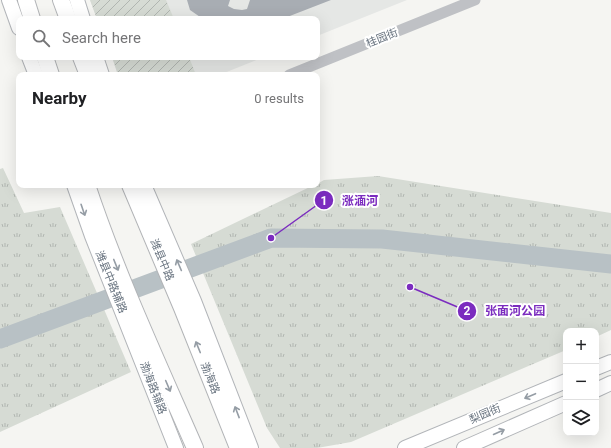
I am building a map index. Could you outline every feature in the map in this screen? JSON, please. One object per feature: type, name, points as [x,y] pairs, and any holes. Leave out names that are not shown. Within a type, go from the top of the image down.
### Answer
[{"type":"highway","points":[[26,0],[31,16]]},
{"type":"highway","points":[[61,0],[67,16]]},
{"type":"highway","points":[[46,60],[50,72]]},
{"type":"highway","points":[[83,60],[87,72]]},
{"type":"highway","points":[[88,188],[97,232],[136,326],[195,448]]},
{"type":"highway","points":[[132,188],[147,208]]},
{"type":"highway","name":"潍县中路","points":[[147,208],[188,305]]},
{"type":"highway","name":"渤海路","points":[[188,305],[238,448]]},
{"type":"main road","points":[[9,0],[16,20]]},
{"type":"main road","points":[[77,0],[82,16]]},
{"type":"main road","points":[[30,60],[35,72]]},
{"type":"main road","points":[[97,60],[101,72]]},
{"type":"main road","points":[[75,188],[97,232]]},
{"type":"main road","points":[[144,188],[147,208]]},
{"type":"main road","points":[[188,305],[251,448]]},
{"type":"main road","name":"渤海路辅路","points":[[136,326],[176,448]]},
{"type":"main road","points":[[599,367],[611,362]]},
{"type":"main road","name":"梨园街","points":[[405,448],[563,382]]},
{"type":"main road","points":[[599,389],[611,384]]},
{"type":"main road","name":"梨园街","points":[[464,448],[563,404]]},
{"type":"street","name":"桂园街","points":[[296,72],[475,0]]},
{"type":"shaded area","points":[[90,0],[407,0],[320,35],[320,16],[96,16]]},
{"type":"shaded area","points":[[113,60],[256,60],[226,72],[117,72]]},
{"type":"green space","points":[[90,0],[166,0],[173,16],[96,16]]},
{"type":"green space","points":[[113,60],[190,60],[195,72],[117,72]]},
{"type":"green space","points":[[3,168],[24,213],[60,207],[131,372],[0,432],[0,169]]},
{"type":"green space","points":[[378,176],[611,213],[611,330],[599,336],[599,328],[563,328],[563,351],[351,442],[317,448],[280,448],[267,428],[191,244],[308,188],[320,188],[320,182],[324,180]]},
{"type":"building","points":[[187,0],[230,0],[228,6],[234,9],[242,10],[247,9],[250,0],[331,0],[290,16],[199,16],[190,10]]},
{"type":"waterway","points":[[0,339],[271,238],[382,239],[611,264]]},
{"type":"place","name":"涨湎河","points":[[271,238]]},
{"type":"place","name":"张面河公园","points":[[410,287]]}]
